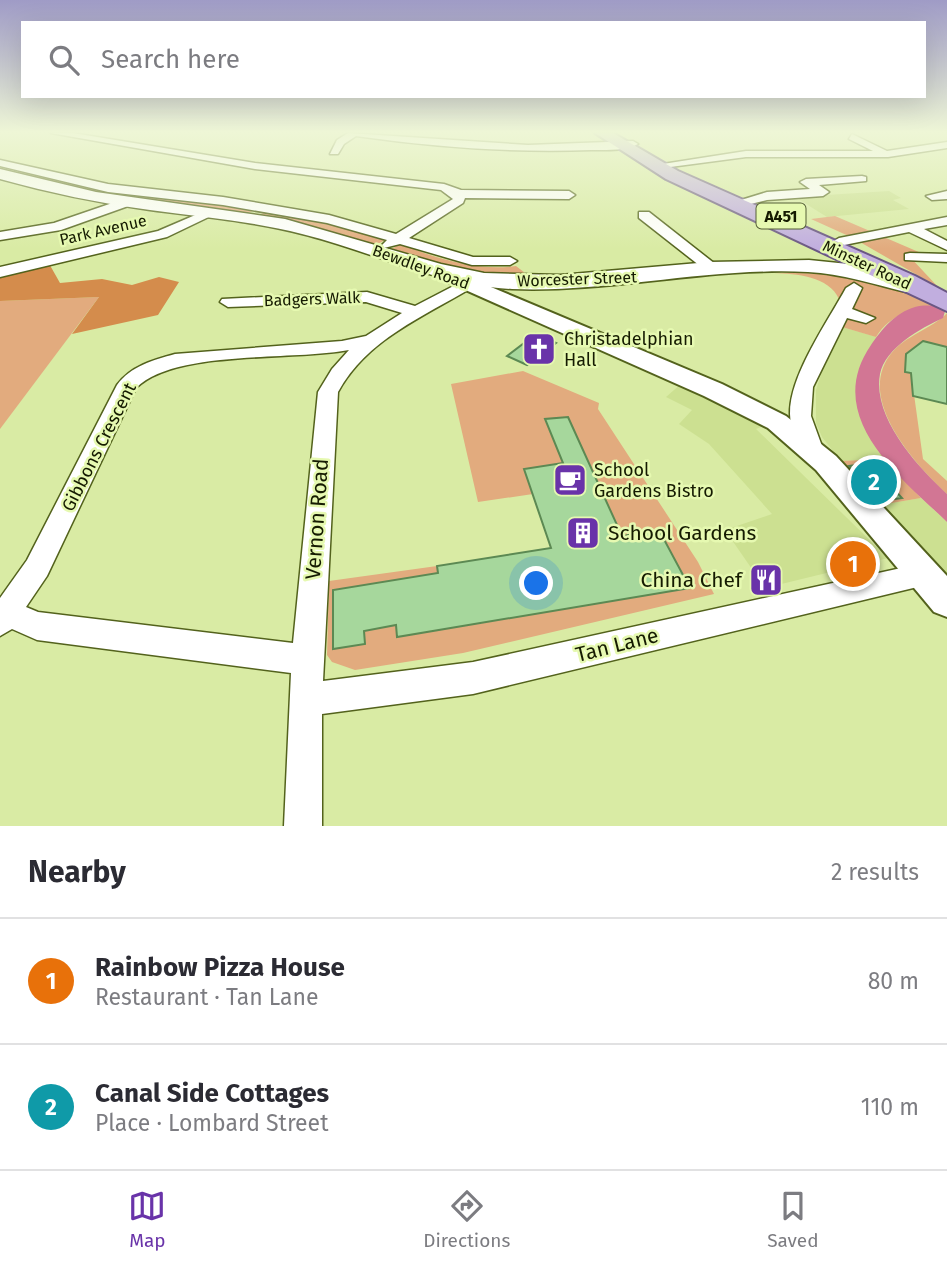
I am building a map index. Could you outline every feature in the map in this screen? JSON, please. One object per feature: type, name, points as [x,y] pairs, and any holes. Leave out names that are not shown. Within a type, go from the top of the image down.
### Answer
[{"type":"main road","name":"Minster Road","points":[[676,172],[841,244],[945,301]]},
{"type":"main road","name":"Bewdley Road","points":[[0,174],[72,193],[306,229],[441,272]]},
{"type":"main road","name":"Worcester Street","points":[[765,267],[841,244]]},
{"type":"main road","name":"Worcester Street","points":[[714,270],[841,244]]},
{"type":"main road","name":"Worcester Street","points":[[441,272],[483,280],[533,282],[765,267],[830,268],[868,274],[945,301]]},
{"type":"street","name":"Bewdley Road","points":[[36,172],[129,192],[265,207],[329,219],[399,239],[429,251],[472,261],[510,261]]},
{"type":"street","points":[[307,172],[432,185],[454,190],[459,194],[569,195]]},
{"type":"street","points":[[741,202],[823,192],[806,182],[856,179],[870,190]]},
{"type":"street","points":[[379,251],[459,200],[459,194]]},
{"type":"street","points":[[932,196],[947,195]]},
{"type":"street","points":[[0,236],[56,227],[127,202]]},
{"type":"street","points":[[248,218],[265,207]]},
{"type":"street","name":"Park Avenue","points":[[0,272],[162,234],[211,213]]},
{"type":"street","points":[[644,215],[714,270]]},
{"type":"street","points":[[841,244],[909,227],[947,221]]},
{"type":"street","points":[[909,227],[947,246]]},
{"type":"street","points":[[909,257],[947,258]]},
{"type":"street","name":"Bewdley Road","points":[[441,272],[745,404],[777,422],[812,449],[936,588]]},
{"type":"street","points":[[526,309],[526,293],[533,282]]},
{"type":"street","points":[[328,392],[333,381],[368,341],[467,284]]},
{"type":"street","points":[[812,449],[800,416],[800,398],[807,376],[854,288]]},
{"type":"street","name":"Badgers Walk","points":[[242,296],[367,297],[419,313]]},
{"type":"street","points":[[841,311],[866,318]]},
{"type":"street","name":"Gibbons Crescent","points":[[3,617],[37,568],[127,385],[137,375],[153,365],[175,360],[342,346],[368,341]]},
{"type":"street","points":[[282,350],[312,356],[329,377],[328,392]]},
{"type":"street","name":"Vernon Road","points":[[303,826],[307,660],[328,392]]},
{"type":"street","name":"Tan Lane","points":[[307,699],[366,694],[473,678],[936,588]]},
{"type":"street","points":[[3,617],[37,626],[307,660]]},
{"type":"shaded area","points":[[24,172],[105,189],[221,202],[255,210],[245,214],[131,200],[13,174]]},
{"type":"shaded area","points":[[889,191],[901,198],[893,200],[909,209],[827,217],[795,197]]},
{"type":"shaded area","points":[[271,210],[327,220],[387,239],[372,247],[262,218],[261,214]]},
{"type":"shaded area","points":[[835,216],[921,253],[910,257],[938,287],[853,238],[811,219]]},
{"type":"shaded area","points":[[401,244],[472,265],[516,266],[529,276],[480,272],[387,251]]},
{"type":"shaded area","points":[[47,260],[60,283],[102,279],[132,285],[159,277],[179,282],[158,315],[72,334],[99,297],[0,301],[0,272]]},
{"type":"shaded area","points":[[774,273],[839,276],[880,284],[941,306],[904,313],[889,322],[876,337],[842,327],[848,317],[870,322],[872,318],[852,308],[859,290],[847,287],[839,299],[828,285],[820,281]]},
{"type":"shaded area","points":[[99,297],[0,429],[0,301]]},
{"type":"shaded area","points":[[947,305],[943,318],[896,347],[883,365],[879,391],[883,408],[900,441],[947,494],[947,522],[889,465],[861,420],[855,396],[858,371],[871,345],[890,322],[915,307]]},
{"type":"shaded area","points":[[947,313],[947,347],[923,341],[906,354],[905,371],[911,373],[923,459],[947,481],[947,494],[906,449],[885,411],[880,392],[881,373],[890,355],[903,342]]},
{"type":"shaded area","points":[[842,327],[877,337],[878,451],[885,459],[841,461],[822,437],[816,423],[816,390],[824,365]]},
{"type":"shaded area","points":[[523,371],[599,403],[598,409],[698,562],[714,594],[463,653],[355,670],[332,662],[327,655],[329,581],[437,566],[440,586],[333,649],[365,644],[364,631],[396,625],[398,637],[689,588],[659,530],[622,536],[568,417],[545,420],[563,463],[524,469],[533,494],[478,502],[451,384]]},
{"type":"shaded area","points":[[682,383],[766,425],[756,429],[888,558],[765,588],[725,530],[772,514],[709,444],[679,424],[692,410],[666,397]]},
{"type":"shaded area","points":[[885,459],[921,498],[880,505],[841,461]]},
{"type":"shaded area","points":[[921,498],[947,522],[947,585],[880,505]]},
{"type":"building","name":"Christadelphian Hall","points":[[536,334],[556,343],[527,365],[507,356]]},
{"type":"building","points":[[923,341],[947,347],[947,404],[913,396],[911,373],[905,372],[906,354]]},
{"type":"building","name":"School Gardens","points":[[568,417],[622,536],[659,530],[690,588],[397,637],[396,625],[364,631],[365,644],[333,649],[333,590],[438,573],[437,566],[551,548],[524,469],[563,463],[545,419]]},
{"type":"building","points":[[870,463],[902,498],[881,501],[849,466]]},
{"type":"place","name":"Christadelphian Hall","points":[[539,349]]},
{"type":"place","name":"School Gardens Bistro","points":[[570,480]]},
{"type":"place","name":"Canal Side Cottages","points":[[874,482]]},
{"type":"place","name":"School Gardens","points":[[583,533]]},
{"type":"place","name":"Rainbow Pizza House","points":[[853,564]]},
{"type":"place","name":"China Chef","points":[[766,580]]}]
